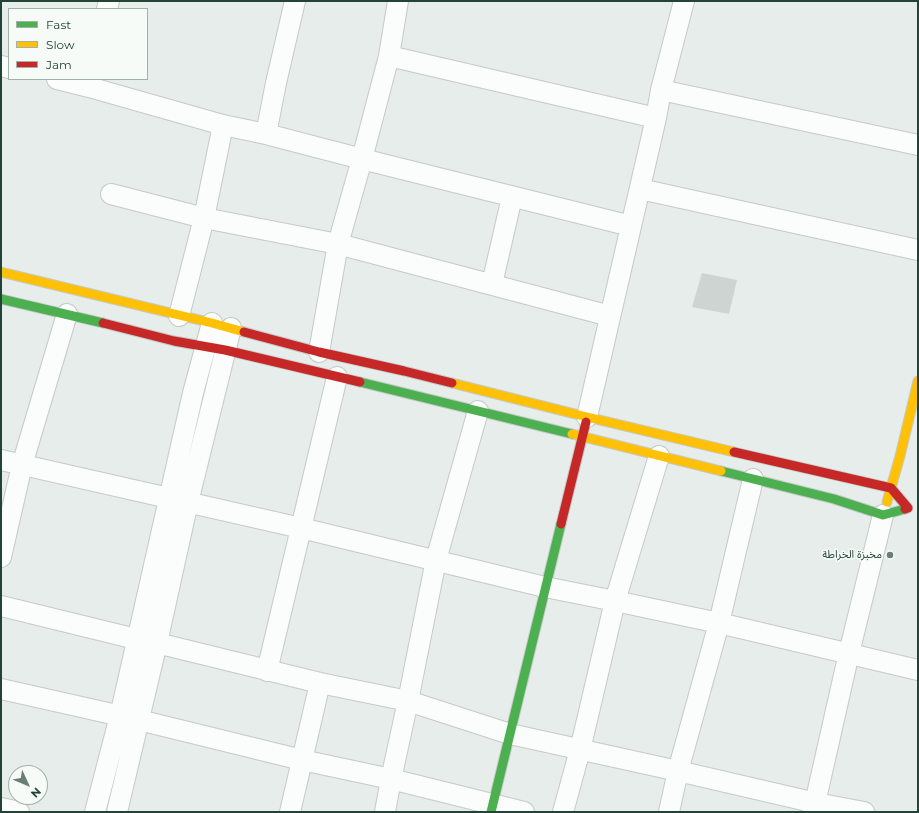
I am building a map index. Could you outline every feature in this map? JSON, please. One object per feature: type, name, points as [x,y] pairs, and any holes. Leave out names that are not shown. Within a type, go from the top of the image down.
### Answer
[{"type":"street","points":[[266,134],[295,1]]},
{"type":"street","points":[[319,352],[338,244],[389,56],[398,1]]},
{"type":"street","points":[[492,808],[587,417],[656,118],[661,90],[684,1]]},
{"type":"street","points":[[389,56],[656,118]]},
{"type":"street","points":[[65,80],[90,83],[223,125],[266,134],[631,226]]},
{"type":"street","points":[[661,90],[918,145]]},
{"type":"street","points":[[179,316],[204,218],[223,125]]},
{"type":"street","points":[[640,188],[918,250]]},
{"type":"street","points":[[111,194],[204,218],[338,244],[610,316]]},
{"type":"street","points":[[492,284],[512,196]]},
{"type":"street","points":[[1,272],[212,323],[319,352],[401,381],[478,411],[834,499],[883,515],[913,509]]},
{"type":"street","points":[[1,299],[174,341],[225,350],[337,377],[401,381],[587,417],[891,488],[913,509]]},
{"type":"street","points":[[1,557],[22,465],[67,314]]},
{"type":"street","points":[[117,812],[129,718],[136,639],[192,393],[212,323]]},
{"type":"street","points":[[95,812],[157,643],[188,502],[231,328]]},
{"type":"street","points":[[267,671],[337,377]]},
{"type":"street","points":[[815,807],[849,653],[918,381]]},
{"type":"street","points":[[385,812],[436,560],[478,411]]},
{"type":"street","points":[[563,812],[580,750],[615,601],[659,456]]},
{"type":"street","points":[[1,460],[301,528],[545,587],[718,623],[918,670]]},
{"type":"street","points":[[669,812],[678,771],[718,623],[753,479]]},
{"type":"street","points":[[1,606],[267,671],[408,701],[510,734],[678,771],[815,807],[864,812]]},
{"type":"street","points":[[290,812],[320,683]]},
{"type":"street","points":[[1,689],[302,760],[391,779],[492,808],[524,812]]},
{"type":"street","points":[[1,808],[19,812]]},
{"type":"building","points":[[702,273],[737,280],[729,314],[692,307]]},
{"type":"traffic: fast","points":[[1,299],[103,323]]},
{"type":"traffic: fast","points":[[360,382],[572,434]]},
{"type":"traffic: fast","points":[[721,471],[834,499],[883,515],[905,509]]},
{"type":"traffic: fast","points":[[491,812],[561,524]]},
{"type":"traffic: slow","points":[[1,272],[244,332]]},
{"type":"traffic: slow","points":[[887,502],[918,381]]},
{"type":"traffic: slow","points":[[452,383],[734,452]]},
{"type":"traffic: slow","points":[[572,434],[721,471]]},
{"type":"traffic: jam","points":[[103,323],[174,341],[225,350],[360,382]]},
{"type":"traffic: jam","points":[[244,332],[319,352],[452,383]]},
{"type":"traffic: jam","points":[[561,524],[586,422]]},
{"type":"traffic: jam","points":[[734,452],[891,488],[908,508],[905,509]]},
{"type":"place","name":"مخبزة الخراطة","points":[[890,555]]}]
